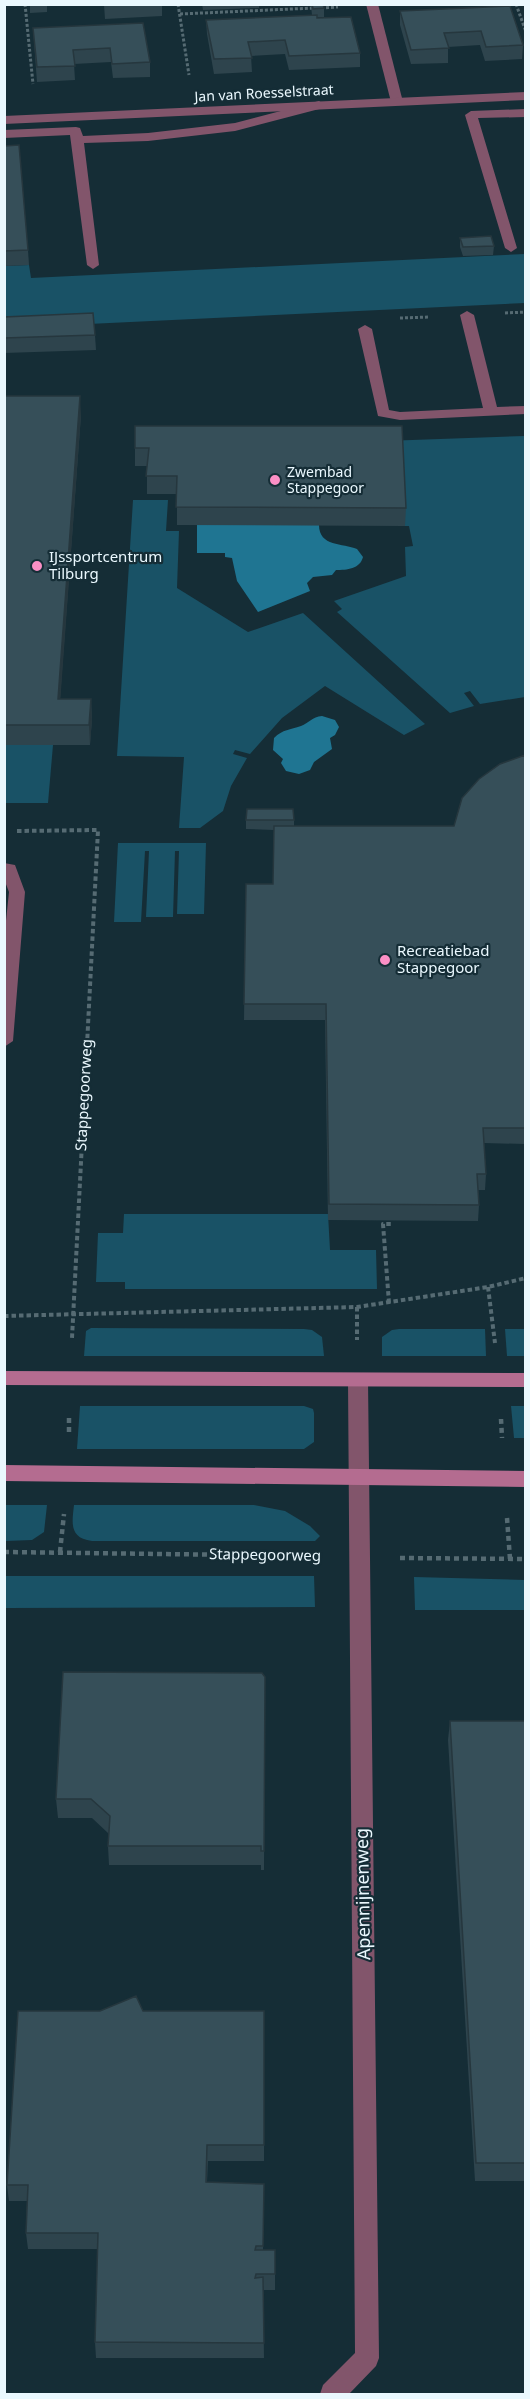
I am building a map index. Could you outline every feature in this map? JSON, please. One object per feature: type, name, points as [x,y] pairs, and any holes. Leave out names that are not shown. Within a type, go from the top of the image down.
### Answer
[{"type":"street","points":[[372,5],[397,102]]},
{"type":"street","name":"Jan van Roesselstraat","points":[[4,120],[525,96]]},
{"type":"street","points":[[77,140],[148,137],[235,127],[319,105]]},
{"type":"street","points":[[511,248],[471,115],[525,112]]},
{"type":"street","points":[[4,134],[76,131],[93,265]]},
{"type":"street","points":[[466,315],[491,412]]},
{"type":"street","points":[[365,329],[383,413],[399,416],[525,410]]},
{"type":"street","points":[[4,868],[9,869],[17,892],[4,1041]]},
{"type":"street","points":[[4,1378],[525,1380]]},
{"type":"street","name":"Apennijnenweg","points":[[332,2394],[367,2358],[358,1380]]},
{"type":"street","points":[[4,1473],[525,1479]]},
{"type":"path","points":[[25,4],[36,118]]},
{"type":"path","points":[[178,4],[194,111]]},
{"type":"path","points":[[516,4],[525,32]]},
{"type":"path","points":[[180,14],[372,5]]},
{"type":"path","name":"Stappegoorweg","points":[[16,831],[98,830],[72,1315]]},
{"type":"path","points":[[389,1303],[382,1224],[391,1224]]},
{"type":"path","points":[[4,1316],[357,1307],[488,1287],[525,1278]]},
{"type":"path","points":[[488,1287],[500,1380],[510,1559]]},
{"type":"path","name":"Stappegoorweg","points":[[4,1552],[525,1559]]},
{"type":"shaded area","points":[[525,254],[525,303],[5,328],[5,266],[29,265],[31,278]]},
{"type":"shaded area","points":[[525,436],[525,697],[480,704],[470,691],[464,693],[474,706],[450,713],[337,612],[342,609],[334,601],[406,576],[405,547],[413,546],[409,526],[405,526],[300,444]]},
{"type":"shaded area","points":[[133,500],[168,500],[166,531],[179,531],[177,588],[248,632],[303,613],[425,724],[404,735],[325,686],[282,718],[250,754],[235,750],[233,754],[247,758],[231,786],[223,811],[200,828],[179,828],[184,757],[117,756]]},
{"type":"shaded area","points":[[197,525],[319,525],[320,532],[327,541],[357,549],[363,557],[359,564],[352,568],[336,570],[332,575],[313,577],[307,583],[310,591],[258,612],[237,581],[232,558],[225,557],[225,553],[197,553]]},
{"type":"shaded area","points":[[322,716],[335,720],[339,727],[335,735],[330,738],[332,749],[314,762],[310,770],[299,774],[286,771],[281,763],[283,759],[273,750],[274,738],[284,731]]},
{"type":"shaded area","points":[[5,745],[53,745],[48,803],[5,803]]},
{"type":"shaded area","points":[[118,843],[206,843],[204,914],[177,914],[179,851],[175,851],[173,917],[146,917],[149,851],[145,851],[141,922],[114,922]]},
{"type":"shaded area","points":[[124,1214],[328,1214],[330,1250],[376,1250],[377,1289],[125,1289],[125,1282],[96,1282],[98,1233],[123,1233]]},
{"type":"shaded area","points":[[91,1328],[304,1329],[312,1330],[322,1337],[324,1356],[84,1356],[86,1331]]},
{"type":"shaded area","points":[[485,1329],[486,1356],[382,1356],[382,1337],[392,1330]]},
{"type":"shaded area","points":[[505,1329],[525,1329],[525,1356],[507,1356]]},
{"type":"shaded area","points":[[80,1406],[304,1406],[313,1409],[314,1442],[304,1449],[77,1449]]},
{"type":"shaded area","points":[[511,1406],[525,1406],[525,1438],[514,1438]]},
{"type":"shaded area","points":[[4,1505],[47,1505],[44,1532],[32,1540],[5,1541]]},
{"type":"shaded area","points":[[74,1505],[254,1505],[285,1511],[310,1526],[320,1536],[315,1541],[92,1541],[79,1537],[74,1529]]},
{"type":"shaded area","points":[[4,1576],[314,1576],[315,1607],[5,1608]]},
{"type":"shaded area","points":[[414,1577],[525,1580],[525,1610],[415,1610]]},
{"type":"building","points":[[312,4],[323,4],[324,8],[313,9]]},
{"type":"building","points":[[510,6],[523,45],[486,47],[481,31],[444,33],[449,48],[411,50],[400,11]]},
{"type":"building","points":[[317,15],[317,18],[351,17],[360,53],[289,56],[285,40],[248,42],[252,58],[214,59],[206,20]]},
{"type":"building","points":[[143,23],[150,62],[112,64],[110,48],[73,50],[75,66],[37,67],[33,28]]},
{"type":"building","points":[[19,145],[28,250],[4,251],[4,146]]},
{"type":"building","points":[[491,236],[494,246],[463,247],[460,238]]},
{"type":"building","points":[[93,313],[95,335],[4,338],[4,317]]},
{"type":"building","name":"IJssportcentrum Tilburg","points":[[4,396],[80,396],[58,699],[91,699],[89,725],[4,725]]},
{"type":"building","name":"Zwembad Stappegoor","points":[[135,426],[402,426],[406,508],[176,507],[177,476],[146,476],[149,448],[135,448]]},
{"type":"building","name":"Recreatiebad Stappegoor","points":[[525,755],[525,1128],[483,1128],[486,1174],[477,1174],[479,1205],[329,1204],[326,1004],[244,1004],[246,884],[273,884],[274,826],[454,826],[462,798],[479,779],[500,764]]},
{"type":"building","points":[[247,809],[293,809],[294,820],[246,820]]},
{"type":"building","points":[[63,1672],[262,1673],[265,1677],[264,1851],[261,1851],[261,1846],[108,1846],[110,1816],[91,1799],[56,1799]]},
{"type":"building","points":[[450,1721],[525,1721],[525,2163],[476,2163]]},
{"type":"building","points":[[136,1996],[143,2011],[264,2011],[264,2145],[207,2145],[206,2182],[264,2184],[263,2246],[256,2246],[255,2250],[275,2250],[275,2274],[256,2274],[255,2278],[263,2277],[264,2343],[95,2342],[98,2233],[26,2233],[28,2185],[7,2185],[18,2011],[100,2011]]},
{"type":"place","name":"Zwembad Stappegoor","points":[[275,480]]},
{"type":"place","name":"IJssportcentrum Tilburg","points":[[37,566]]},
{"type":"place","name":"Recreatiebad Stappegoor","points":[[385,960]]}]
